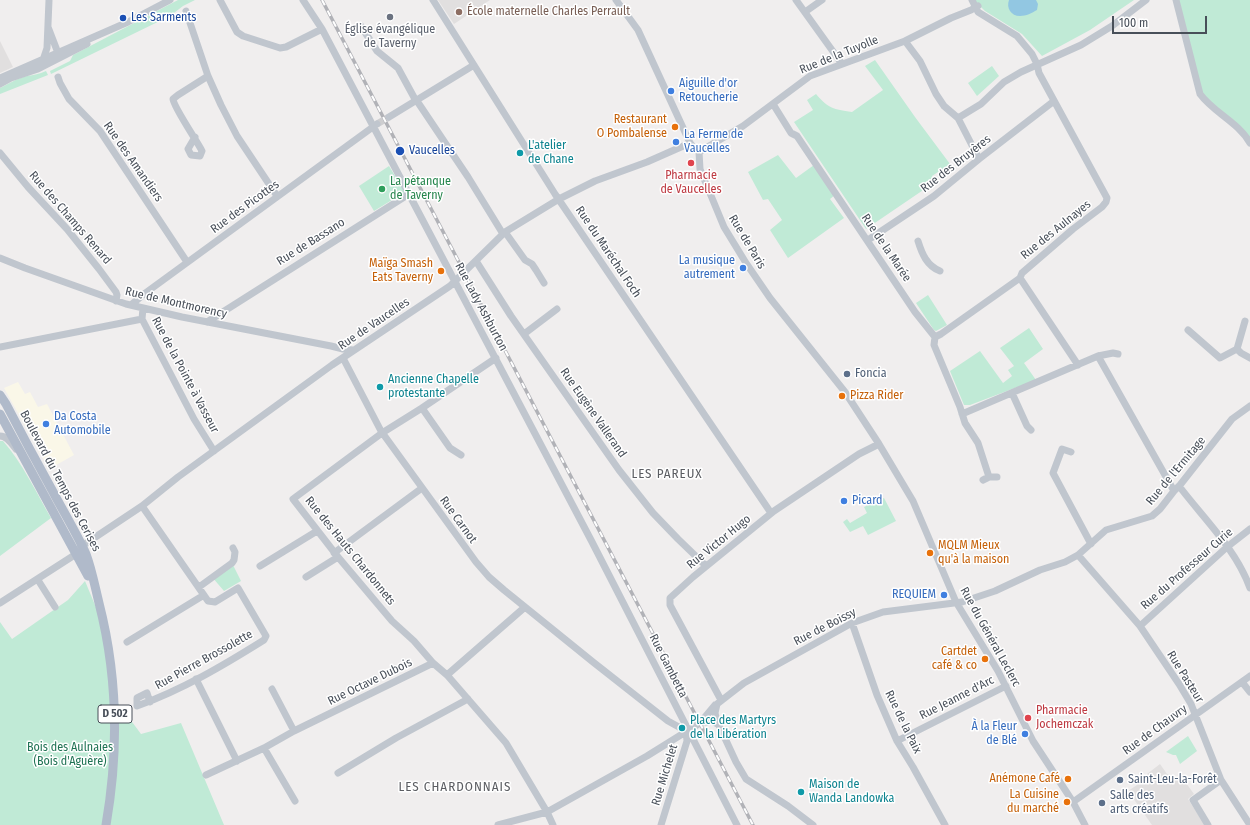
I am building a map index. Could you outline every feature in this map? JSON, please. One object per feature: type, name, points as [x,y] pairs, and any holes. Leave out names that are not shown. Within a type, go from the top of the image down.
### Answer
[{"type":"main road","name":"Boulevard du Temps des Cerises","points":[[0,395],[13,417],[79,550],[99,603],[109,648],[116,721],[113,779],[106,825]]},
{"type":"main road","name":"Boulevard du Temps des Cerises","points":[[1,420],[79,550]]},
{"type":"street","points":[[43,60],[47,48],[49,0]]},
{"type":"street","points":[[0,84],[65,56],[170,0]]},
{"type":"street","points":[[220,0],[237,32],[243,36],[280,48],[286,47],[322,29]]},
{"type":"street","name":"Rue Lady Ashburton","points":[[303,0],[322,29],[375,126],[409,194],[636,626]]},
{"type":"street","name":"Rue du Maréchal Foch","points":[[433,0],[559,199],[772,513]]},
{"type":"street","points":[[616,0],[638,30],[690,143],[699,152]]},
{"type":"street","points":[[796,0],[842,64]]},
{"type":"street","points":[[804,12],[822,0]]},
{"type":"street","name":"Rue des Aulnayes","points":[[972,0],[978,6],[978,12],[1017,36],[1032,54],[1037,64],[1039,73],[1105,194],[1106,202],[1102,207],[1048,250],[1022,273],[1020,278],[1078,365]]},
{"type":"street","points":[[958,118],[982,104],[1004,82],[1037,64],[1081,45],[1112,26],[1146,0]]},
{"type":"street","points":[[1176,0],[1200,94],[1208,103],[1245,134],[1250,143]]},
{"type":"street","name":"Rue de la Tuyolle","points":[[699,152],[743,126],[810,76],[905,41],[978,6]]},
{"type":"street","points":[[186,11],[208,76],[221,105],[237,136],[277,196]]},
{"type":"street","points":[[0,78],[124,24]]},
{"type":"street","points":[[361,26],[377,51],[398,68],[416,101],[504,233],[525,260],[532,264],[544,284]]},
{"type":"street","points":[[48,27],[58,53]]},
{"type":"street","points":[[905,41],[920,61],[936,94],[944,106],[958,118],[979,159]]},
{"type":"street","points":[[27,73],[55,57],[58,53]]},
{"type":"street","points":[[389,117],[474,65]]},
{"type":"street","points":[[195,137],[175,106],[173,99],[208,76]]},
{"type":"street","name":"Rue des Amandiers","points":[[58,77],[69,99],[100,131],[187,262]]},
{"type":"street","name":"Rue des Bruyères","points":[[868,240],[934,196],[1054,101]]},
{"type":"street","name":"Rue de la Marée","points":[[773,104],[791,133],[797,136],[915,312],[935,337],[934,345],[945,368],[965,423],[978,443],[986,478],[997,477]]},
{"type":"street","name":"Rue des Picottes","points":[[131,305],[136,299],[375,126]]},
{"type":"street","name":"Rue de Vaucelles","points":[[0,602],[38,580],[142,506],[178,477],[352,350],[450,286],[454,280],[476,261],[504,233],[559,199],[595,181],[647,162],[690,143]]},
{"type":"street","name":"Rue de Paris","points":[[699,152],[700,169],[724,227],[746,263],[770,298],[845,392],[885,454]]},
{"type":"street","name":"Rue des Champs Renard","points":[[0,153],[100,269],[118,295],[116,301]]},
{"type":"street","name":"Rue de Bassano","points":[[207,322],[409,194]]},
{"type":"street","points":[[918,241],[921,253],[932,268],[940,271]]},
{"type":"street","name":"Rue de Montmorency","points":[[0,258],[116,301],[131,305],[207,322],[331,346],[343,350],[352,350]]},
{"type":"street","name":"Rue Eugène Vallerand","points":[[476,261],[524,334],[619,470],[653,513],[706,566]]},
{"type":"street","points":[[935,337],[1020,278]]},
{"type":"street","name":"Rue de la Pointe à Vasseur","points":[[143,308],[142,319],[194,419],[214,451]]},
{"type":"street","points":[[226,309],[225,320],[228,326]]},
{"type":"street","points":[[524,334],[557,309]]},
{"type":"street","points":[[0,347],[142,319]]},
{"type":"street","points":[[1188,330],[1220,358],[1237,349],[1245,321]]},
{"type":"street","points":[[1237,349],[1250,358]]},
{"type":"street","points":[[962,414],[1098,356],[1113,353],[1118,354]]},
{"type":"street","points":[[1098,356],[1177,489],[1227,547],[1241,567],[1250,588]]},
{"type":"street","name":"Rue Carnot","points":[[343,358],[382,433],[476,562],[489,577],[671,723]]},
{"type":"street","name":"Rue des Hauts Chardonnets","points":[[433,663],[414,641],[392,621],[336,555],[293,498],[382,433],[496,358]]},
{"type":"street","points":[[1012,393],[1027,426],[1031,430]]},
{"type":"street","name":"Rue de l'Ermitage","points":[[956,602],[962,602],[995,591],[1040,570],[1065,562],[1078,555],[1106,530],[1152,516],[1177,489],[1232,419],[1250,406]]},
{"type":"street","points":[[422,408],[450,448],[461,455]]},
{"type":"street","points":[[1,420],[13,417]]},
{"type":"street","points":[[0,436],[3,436],[8,440],[26,460]]},
{"type":"street","name":"Rue Victor Hugo","points":[[719,702],[670,602],[672,596],[706,566],[772,513],[853,457],[879,444]]},
{"type":"street","points":[[1071,452],[1062,449],[1053,473],[1090,544]]},
{"type":"street","name":"Rue du Général Leclerc","points":[[885,454],[913,501],[956,602],[985,648],[1006,686],[1033,741],[1073,802],[1085,825]]},
{"type":"street","points":[[306,577],[422,488]]},
{"type":"street","points":[[128,642],[204,595],[142,506]]},
{"type":"street","name":"Rue du Professeur Curie","points":[[1140,626],[1227,547],[1250,529]]},
{"type":"street","points":[[260,566],[317,531]]},
{"type":"street","points":[[199,587],[232,563],[235,552],[233,548]]},
{"type":"street","name":"Rue Pasteur","points":[[1078,555],[1140,626],[1180,684],[1196,715],[1220,780],[1249,820]]},
{"type":"street","points":[[38,580],[55,607]]},
{"type":"street","name":"Rue Pierre Brossolette","points":[[150,702],[196,679],[264,640],[266,636],[238,588],[215,602],[208,601],[204,595]]},
{"type":"street","name":"Rue de Boissy","points":[[498,825],[547,812],[647,756],[700,723],[719,702],[744,683],[852,623],[883,612],[956,602]]},
{"type":"street","points":[[447,675],[526,607]]},
{"type":"street","name":"Rue de la Paix","points":[[852,623],[877,695],[897,741],[945,825]]},
{"type":"street","name":"Rue Gambetta","points":[[636,626],[681,716]]},
{"type":"street","points":[[433,663],[447,675],[506,743],[547,812],[553,825]]},
{"type":"street","name":"Rue Octave Dubois","points":[[206,775],[264,748],[294,731],[433,663]]},
{"type":"street","name":"Rue de Chauvry","points":[[1073,802],[1250,676]]},
{"type":"street","points":[[196,679],[237,761]]},
{"type":"street","points":[[1242,682],[1250,692]]},
{"type":"street","name":"Rue Jeanne d'Arc","points":[[897,741],[1006,686]]},
{"type":"street","points":[[272,689],[294,731]]},
{"type":"street","points":[[338,773],[396,738],[469,700]]},
{"type":"street","points":[[719,702],[715,713],[736,762],[746,779],[788,806],[813,825]]},
{"type":"street","points":[[671,723],[675,722],[681,716],[737,825]]},
{"type":"street","points":[[700,723],[712,721],[720,726]]},
{"type":"street","points":[[671,723],[687,730]]},
{"type":"street","name":"Rue Michelet","points":[[661,825],[687,741],[687,730]]},
{"type":"street","points":[[264,748],[295,801]]},
{"type":"street","points":[[1208,825],[1193,800],[1220,780]]},
{"type":"shaded area","name":"École maternelle Charles Perrault","points":[[438,0],[490,0],[454,24]]},
{"type":"shaded area","points":[[0,41],[13,67],[0,73]]},
{"type":"shaded area","points":[[18,382],[25,394],[30,392],[38,407],[47,404],[74,455],[49,469],[4,388]]},
{"type":"shaded area","points":[[1160,764],[1167,774],[1173,775],[1176,780],[1181,776],[1194,794],[1188,799],[1205,825],[1152,825],[1128,791],[1149,777],[1147,774]]},
{"type":"green space","points":[[178,0],[195,0],[183,6],[170,16],[51,74],[50,71],[70,61],[73,55]]},
{"type":"green space","points":[[974,0],[1134,0],[1090,30],[1042,56],[1022,34],[985,11]]},
{"type":"green space","points":[[1176,0],[1250,0],[1250,142],[1204,99]]},
{"type":"green space","points":[[875,60],[950,164],[932,176],[935,182],[866,229],[794,122],[813,110],[807,100],[816,94],[824,103],[832,108],[852,112],[883,90],[865,66]]},
{"type":"green space","points":[[992,66],[999,76],[977,96],[968,83]]},
{"type":"green space","points":[[46,71],[48,75],[0,94],[0,88],[13,81]]},
{"type":"green space","points":[[778,155],[796,178],[814,165],[835,195],[830,199],[844,218],[788,258],[770,230],[782,220],[768,199],[763,200],[748,172]]},
{"type":"green space","name":"La pétanque de Taverny","points":[[389,166],[405,192],[374,211],[359,186]]},
{"type":"green space","points":[[928,295],[947,325],[936,331],[916,303]]},
{"type":"green space","points":[[1029,328],[1043,349],[1024,363],[1036,380],[970,405],[964,405],[950,371],[980,351],[1003,383],[1012,376],[1008,370],[1014,366],[1000,348]]},
{"type":"green space","points":[[0,441],[3,441],[17,459],[51,518],[0,556]]},
{"type":"green space","points":[[884,498],[896,521],[868,535],[863,526],[850,532],[843,522],[847,519],[850,523],[867,513],[864,507]]},
{"type":"green space","points":[[232,563],[241,581],[224,591],[212,577]]},
{"type":"green space","name":"Bois des Aulnaies (Bois d'Aguère)","points":[[85,581],[100,617],[112,695],[141,734],[181,723],[224,825],[0,825],[0,622],[12,639],[68,600]]},
{"type":"green space","points":[[1188,736],[1197,751],[1180,764],[1176,755],[1166,752]]},
{"type":"water","points":[[1009,0],[1036,0],[1038,4],[1037,10],[1027,15],[1014,15],[1008,6]]},
{"type":"tunnel","points":[[377,124],[389,117]]},
{"type":"railway","points":[[322,0],[753,825]]},
{"type":"place","name":"École maternelle Charles Perrault","points":[[459,12]]},
{"type":"place","name":"Église évangélique de Taverny","points":[[390,17]]},
{"type":"place","name":"Les Sarments","points":[[123,18]]},
{"type":"place","name":"Aiguille d'or Retoucherie","points":[[671,91]]},
{"type":"place","name":"Restaurant O Pombalense","points":[[675,127]]},
{"type":"place","name":"La Ferme de Vaucelles","points":[[676,142]]},
{"type":"place","name":"Vaucelles","points":[[400,151]]},
{"type":"place","name":"L'atelier de Chane","points":[[520,153]]},
{"type":"place","name":"Pharmacie de Vaucelles","points":[[691,163]]},
{"type":"place","name":"La pétanque de Taverny","points":[[382,189]]},
{"type":"place","name":"La musique autrement","points":[[743,268]]},
{"type":"place","name":"Maïga Smash Eats Taverny","points":[[441,271]]},
{"type":"place","name":"Foncia","points":[[847,374]]},
{"type":"place","name":"Ancienne Chapelle protestante","points":[[380,387]]},
{"type":"place","name":"Pizza Rider","points":[[842,396]]},
{"type":"place","name":"Da Costa Automobile","points":[[46,424]]},
{"type":"place","name":"Picard","points":[[844,501]]},
{"type":"place","name":"MQLM Mieux qu'à la maison","points":[[930,553]]},
{"type":"place","name":"REQUIEM","points":[[944,595]]},
{"type":"place","name":"Cartdet café & co","points":[[985,659]]},
{"type":"place","name":"Pharmacie Jochemczak","points":[[1028,718]]},
{"type":"place","name":"Place des Martyrs de la Libération","points":[[682,728]]},
{"type":"place","name":"À la Fleur de Blé","points":[[1025,734]]},
{"type":"place","name":"Anémone Café","points":[[1068,779]]},
{"type":"place","name":"Saint-Leu-la-Forêt","points":[[1120,780]]},
{"type":"place","name":"Maison de Wanda Landowka","points":[[801,792]]},
{"type":"place","name":"La Cuisine du marché","points":[[1067,802]]},
{"type":"place","name":"Salle des arts créatifs","points":[[1102,803]]},
{"type":"district","name":"LES PAREUX","points":[[667,474]]},
{"type":"district","name":"LES CHARDONNAIS","points":[[455,787]]}]
